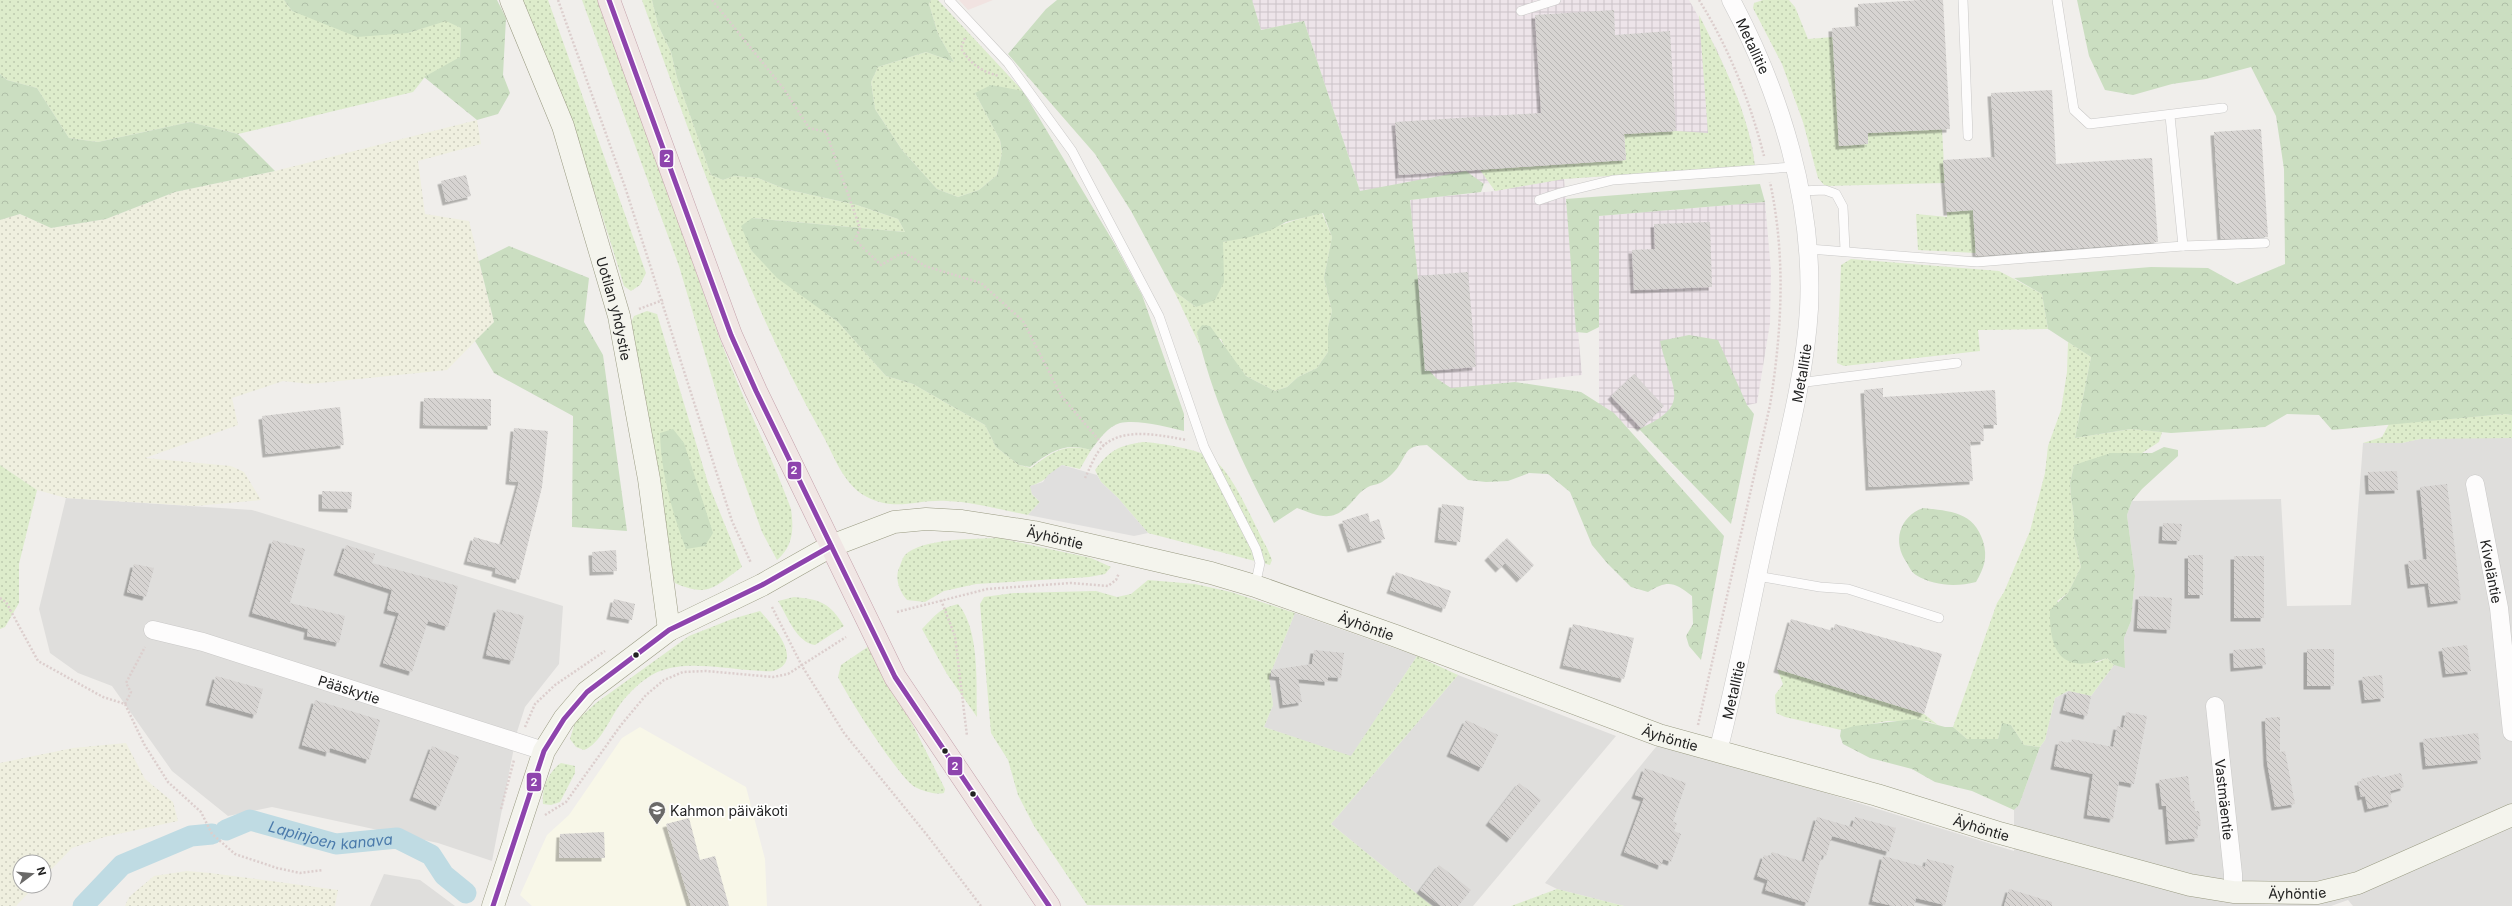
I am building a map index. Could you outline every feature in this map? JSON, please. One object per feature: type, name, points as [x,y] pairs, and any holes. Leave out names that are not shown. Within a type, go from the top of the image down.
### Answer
[{"type":"highway","points":[[609,0],[731,335],[831,546],[895,676],[1049,906]]},
{"type":"main road","name":"Uotilan yhdystie","points":[[511,0],[563,126],[619,316],[649,479],[669,630]]},
{"type":"main road","name":"Äyhöntie","points":[[493,906],[544,751],[564,719],[586,692],[669,630],[749,591],[831,546],[894,522],[926,519],[962,521],[1034,532],[1175,563],[1254,586],[1396,636],[1659,734],[1877,794],[1996,832],[2153,876],[2233,892],[2317,893],[2358,883],[2512,815]]},
{"type":"street","name":"Metallitie","points":[[1718,751],[1798,383],[1809,309],[1809,249],[1800,191],[1772,88],[1754,44],[1731,0]]},
{"type":"street","name":"Kiveläntie","points":[[2475,484],[2499,608],[2512,732]]},
{"type":"street","name":"Pääskytie","points":[[153,630],[203,642],[518,741],[544,751]]},
{"type":"street","name":"Vastmäentie","points":[[2215,706],[2233,874],[2233,892]]},
{"type":"lane","points":[[949,0],[1022,81],[1072,151],[1159,316],[1204,447],[1256,549],[1260,563],[1254,586]]},
{"type":"lane","points":[[1521,11],[1556,0]]},
{"type":"lane","points":[[1963,0],[1968,136]]},
{"type":"lane","points":[[2057,0],[2074,110],[2089,124],[2170,116],[2223,108]]},
{"type":"lane","points":[[2170,116],[2183,246]]},
{"type":"lane","points":[[1539,200],[1560,193],[1613,180],[1767,171],[1793,167]]},
{"type":"lane","points":[[1800,191],[1825,190],[1836,194],[1843,207],[1845,250]]},
{"type":"lane","points":[[1809,249],[1845,250],[1977,262],[2183,246],[2265,243]]},
{"type":"lane","points":[[1798,383],[1957,363]]},
{"type":"lane","points":[[1757,576],[1820,588],[1848,589],[1939,618]]},
{"type":"path","points":[[558,0],[625,187],[663,300],[732,521],[751,563]]},
{"type":"path","points":[[712,0],[784,90],[809,128],[826,132],[860,228],[856,240],[881,265],[904,252],[925,266],[981,283],[1023,321],[1062,397],[1104,446]]},
{"type":"path","points":[[1698,725],[1770,405],[1778,354],[1782,276],[1775,208],[1757,127],[1720,34],[1699,0]]},
{"type":"path","points":[[978,31],[965,38],[961,48],[966,58],[994,75],[1022,81]]},
{"type":"path","points":[[619,316],[663,300]]},
{"type":"path","points":[[1085,478],[1104,446],[1118,438],[1140,434],[1188,440],[1204,447]]},
{"type":"path","points":[[897,612],[988,589],[1071,583],[1108,586],[1116,580],[1127,553]]},
{"type":"path","points":[[0,598],[6,602],[38,661],[103,697],[125,704],[144,744],[168,782],[201,812],[212,834],[236,854],[277,868],[300,873],[323,870]]},
{"type":"path","points":[[941,600],[956,636],[968,736]]},
{"type":"path","points":[[772,607],[802,666],[844,733],[928,835],[981,906]]},
{"type":"path","points":[[125,704],[131,692],[126,683],[153,630]]},
{"type":"path","points":[[544,816],[566,802],[621,725],[646,695],[664,680],[683,672],[706,671],[774,678],[788,674],[846,638]]},
{"type":"path","points":[[499,817],[518,741],[535,704],[554,684],[610,648]]},
{"type":"shaded area","points":[[959,0],[993,0],[968,10]]},
{"type":"shaded area","points":[[1252,0],[1689,0],[1717,50],[1741,108],[1752,144],[1755,166],[1564,179],[1582,375],[1429,391],[1410,200],[1495,191],[1559,179],[1360,191],[1304,21],[1261,30]]},
{"type":"shaded area","points":[[1765,202],[1771,271],[1770,323],[1757,403],[1639,429],[1599,424],[1599,216]]},
{"type":"shaded area","points":[[2505,436],[2512,438],[2512,906],[2353,906],[2348,900],[2331,906],[1624,906],[1557,889],[1545,883],[1660,742],[2014,851],[2014,810],[2019,805],[2040,747],[2045,740],[2055,698],[2068,691],[2091,696],[2114,665],[2125,667],[2124,638],[2131,621],[2135,576],[2127,515],[2132,501],[2281,499],[2287,606],[2351,605],[2363,443],[2402,443],[2420,439]]},
{"type":"shaded area","points":[[1062,465],[1097,475],[1101,482],[1118,498],[1148,533],[1134,536],[1028,515],[1040,502],[1032,494],[1030,486],[1043,482],[1048,475]]},
{"type":"shaded area","points":[[66,498],[252,510],[563,606],[559,664],[525,707],[517,732],[492,861],[438,843],[272,807],[228,816],[172,771],[112,686],[78,673],[50,653],[39,609]]},
{"type":"shaded area","points":[[1295,613],[1417,656],[1351,757],[1264,727],[1273,705],[1269,677]]},
{"type":"shaded area","points":[[1458,675],[1616,736],[1473,906],[1432,906],[1331,824]]},
{"type":"shaded area","name":"Kahmon päiväkoti","points":[[640,727],[746,787],[765,859],[767,906],[532,906],[520,895],[547,835],[569,815],[622,738]]},
{"type":"shaded area","points":[[384,874],[420,880],[455,906],[370,906]]},
{"type":"green space","points":[[0,0],[284,0],[292,11],[408,33],[446,20],[461,28],[460,58],[425,77],[413,92],[238,134],[190,122],[98,142],[69,138],[37,88],[7,80],[0,74]]},
{"type":"green space","points":[[284,0],[497,0],[506,18],[503,75],[510,93],[498,114],[477,120],[424,77],[460,57],[461,28],[446,21],[408,33],[357,37],[292,11]]},
{"type":"green space","points":[[523,0],[548,0],[646,273],[640,285],[631,291],[624,286],[577,142]]},
{"type":"green space","points":[[582,0],[602,0],[632,82],[717,331],[791,509],[791,537],[786,549],[777,560],[762,532],[736,459],[679,266]]},
{"type":"green space","points":[[642,0],[652,0],[658,25],[671,52],[677,78],[711,175],[723,180],[734,176],[758,178],[785,189],[857,205],[898,219],[905,232],[752,218],[751,250],[798,292],[838,322],[886,376],[913,384],[985,425],[996,447],[1019,465],[1031,468],[1052,453],[1066,448],[1082,448],[1091,450],[1080,469],[1062,465],[1048,477],[1031,486],[1032,494],[1040,502],[1028,515],[957,502],[936,501],[888,504],[867,497],[859,492],[845,477],[794,382],[745,275],[702,166]]},
{"type":"green space","points":[[652,0],[931,0],[929,4],[938,34],[954,62],[926,52],[878,67],[871,82],[875,109],[902,150],[937,189],[958,197],[979,190],[997,175],[1002,153],[1000,140],[975,93],[991,85],[1023,91],[1114,243],[1142,295],[1184,414],[1184,431],[1144,423],[1120,423],[1107,430],[1091,450],[1073,447],[1066,448],[1052,452],[1030,467],[1019,465],[996,447],[985,425],[913,384],[886,376],[838,322],[777,278],[751,250],[741,226],[752,218],[905,232],[898,219],[857,205],[785,189],[758,178],[734,176],[723,180],[711,175],[677,78],[671,52],[658,25]]},
{"type":"green space","points":[[931,0],[938,0],[1023,91],[975,93],[1000,140],[1002,153],[997,175],[979,190],[958,197],[937,189],[902,150],[875,109],[871,82],[878,67],[926,52],[954,62],[938,34],[929,4]]},
{"type":"green space","points":[[1057,0],[1252,0],[1261,30],[1304,21],[1360,191],[1466,171],[1484,184],[1481,192],[1410,200],[1427,368],[1436,378],[1451,388],[1515,382],[1581,392],[1614,413],[1724,536],[1701,660],[1689,646],[1686,636],[1693,624],[1692,596],[1671,584],[1666,584],[1648,592],[1631,587],[1607,563],[1592,545],[1570,492],[1548,474],[1529,473],[1508,481],[1486,482],[1468,480],[1427,445],[1420,446],[1411,448],[1392,474],[1380,483],[1365,489],[1337,514],[1325,516],[1297,508],[1274,523],[1250,477],[1229,430],[1211,382],[1197,332],[1202,325],[1210,326],[1246,376],[1275,391],[1287,387],[1298,377],[1317,368],[1328,352],[1328,327],[1332,311],[1324,278],[1332,237],[1323,213],[1286,222],[1271,230],[1250,237],[1223,242],[1224,282],[1215,300],[1196,307],[1174,291],[1131,211],[1095,154],[1008,54],[1046,9]]},
{"type":"green space","points":[[1763,0],[1789,0],[1795,7],[1808,39],[1833,37],[1839,146],[1868,144],[1868,133],[1942,129],[1945,183],[1825,186],[1818,178],[1803,122],[1782,64],[1753,8],[1754,3]]},
{"type":"green space","points":[[2077,0],[2512,0],[2512,415],[2505,414],[2332,430],[2319,415],[2287,414],[2265,427],[2171,433],[2131,429],[2075,438],[2091,357],[2048,329],[2042,294],[2014,278],[2151,267],[2208,268],[2237,284],[2285,264],[2284,169],[2276,116],[2251,67],[2206,79],[2172,84],[2133,95],[2105,90],[2089,56]]},
{"type":"green space","points":[[1699,15],[1734,89],[1747,127],[1755,166],[1564,179],[1495,191],[1480,170],[1626,160],[1624,134],[1676,131],[1708,133]]},
{"type":"green space","points":[[0,74],[7,80],[37,88],[69,138],[98,142],[190,122],[238,134],[275,171],[175,192],[106,219],[51,228],[20,214],[0,220]]},
{"type":"green space","points":[[477,120],[481,144],[418,161],[425,214],[469,221],[494,322],[447,370],[310,384],[283,381],[232,398],[238,425],[145,458],[231,466],[244,472],[261,500],[195,506],[66,498],[37,490],[0,465],[0,220],[20,214],[51,228],[106,219],[175,192],[275,171]]},
{"type":"green space","points":[[1760,184],[1765,202],[1599,216],[1599,327],[1587,333],[1576,332],[1566,199]]},
{"type":"green space","points":[[1973,210],[1976,253],[1918,250],[1916,214],[1947,217],[1947,212]]},
{"type":"green space","points":[[1322,213],[1332,237],[1324,278],[1332,311],[1328,327],[1328,352],[1317,368],[1298,377],[1287,387],[1275,391],[1246,376],[1227,352],[1221,339],[1197,332],[1201,348],[1174,291],[1196,307],[1222,254],[1223,242],[1248,236]]},
{"type":"green space","points":[[509,246],[589,278],[584,322],[603,355],[627,531],[572,527],[573,416],[494,373],[475,341],[494,322],[479,261]]},
{"type":"green space","points":[[1851,259],[1999,271],[2042,294],[2048,329],[1978,330],[1980,351],[1844,366],[1837,363],[1841,265]]},
{"type":"green space","points":[[647,311],[657,314],[708,483],[742,567],[717,585],[704,590],[696,590],[675,583],[669,563],[630,325],[634,316]]},
{"type":"green space","points":[[1689,335],[1718,340],[1747,405],[1754,414],[1731,524],[1639,429],[1656,420],[1667,411],[1673,403],[1673,383],[1664,358],[1660,341]]},
{"type":"green space","points":[[2068,342],[2091,357],[2075,438],[2131,429],[2162,432],[2159,442],[2142,453],[2121,453],[2074,465],[2070,483],[2074,517],[2074,537],[2081,567],[2068,593],[2057,601],[2096,663],[2107,658],[2114,665],[2091,696],[2068,691],[2055,698],[2045,740],[2040,747],[2024,745],[2011,725],[2002,724],[1998,739],[1967,739],[1953,727],[1997,603],[2004,592],[2030,531],[2045,473],[2048,446],[2061,410],[2067,372]]},
{"type":"green space","points":[[2505,414],[2512,415],[2512,438],[2420,439],[2402,443],[2363,443],[2382,437],[2389,424]]},
{"type":"green space","points":[[673,429],[684,443],[713,533],[705,546],[686,549],[672,507],[665,478],[660,433]]},
{"type":"green space","points":[[1143,442],[1169,445],[1199,452],[1207,455],[1221,466],[1243,500],[1267,548],[1272,560],[1270,565],[1148,533],[1118,498],[1101,482],[1095,470],[1110,453],[1115,450],[1127,445]]},
{"type":"green space","points":[[2164,447],[2178,450],[2178,456],[2142,489],[2132,501],[2127,515],[2135,576],[2131,621],[2124,638],[2125,668],[2114,665],[2107,658],[2092,663],[2079,664],[2069,661],[2061,656],[2052,638],[2050,610],[2068,593],[2081,567],[2074,537],[2074,517],[2070,483],[2074,465],[2111,453],[2152,453]]},
{"type":"green space","points":[[0,465],[37,490],[19,564],[19,603],[5,627],[0,629]]},
{"type":"green space","points":[[1923,508],[1951,512],[1960,515],[1974,524],[1983,541],[1985,553],[1983,567],[1976,582],[1961,585],[1938,583],[1923,579],[1911,570],[1902,555],[1899,539],[1900,531],[1908,517]]},
{"type":"green space","points":[[999,538],[1091,558],[1111,567],[1105,574],[1089,577],[976,584],[944,591],[925,602],[907,600],[902,592],[897,579],[898,570],[904,556],[913,549],[936,542],[950,540]]},
{"type":"green space","points":[[1148,580],[1195,584],[1231,592],[1295,613],[1269,677],[1273,705],[1264,727],[1351,756],[1417,656],[1458,675],[1331,824],[1432,906],[1087,905],[1034,826],[1018,795],[1008,760],[991,733],[980,604],[984,597],[1014,593],[1096,591],[1117,597],[1131,594]]},
{"type":"green space","points":[[794,597],[811,599],[824,604],[834,612],[844,626],[815,645],[808,643],[793,628],[778,601]]},
{"type":"green space","points":[[958,604],[965,615],[973,642],[976,673],[977,717],[947,674],[922,629],[942,610]]},
{"type":"green space","points":[[760,611],[778,633],[787,651],[787,660],[782,666],[773,671],[681,666],[660,671],[643,681],[627,696],[604,731],[590,747],[584,750],[576,747],[570,739],[575,722],[596,703],[689,636],[732,619]]},
{"type":"green space","points":[[872,644],[945,789],[944,793],[925,791],[915,787],[907,780],[897,769],[874,736],[838,677],[841,665]]},
{"type":"green space","points":[[1777,669],[1924,714],[1938,725],[1927,721],[1887,721],[1841,730],[1785,717],[1776,713],[1775,695],[1783,684]]},
{"type":"green space","points":[[1915,719],[1945,727],[1953,727],[1967,739],[1998,739],[2002,723],[2011,725],[2024,745],[2040,747],[2019,805],[2014,810],[1972,791],[1935,782],[1912,769],[1870,758],[1843,744],[1840,736],[1841,730],[1854,726]]},
{"type":"green space","points":[[126,743],[145,779],[173,802],[178,821],[104,837],[72,848],[52,869],[52,854],[12,854],[12,894],[27,894],[16,906],[0,906],[0,763],[73,748]]},
{"type":"green space","points":[[561,763],[575,766],[575,773],[560,802],[551,805],[543,804],[543,792],[547,781],[553,771]]},
{"type":"green space","points":[[187,871],[338,890],[335,906],[125,906],[129,897],[154,876]]},
{"type":"green space","points":[[1557,889],[1624,906],[1511,906]]},
{"type":"building","points":[[1943,0],[1950,129],[1868,133],[1868,144],[1839,146],[1832,28],[1859,26],[1858,4]]},
{"type":"building","points":[[1614,10],[1615,35],[1670,31],[1676,131],[1624,134],[1626,160],[1399,175],[1395,122],[1541,113],[1535,15]]},
{"type":"building","points":[[2052,90],[2056,164],[2152,158],[2158,242],[1976,256],[1973,210],[1947,212],[1943,160],[1995,157],[1991,93]]},
{"type":"building","points":[[2261,129],[2268,237],[2221,239],[2214,132]]},
{"type":"building","points":[[466,175],[471,196],[446,202],[441,181]]},
{"type":"building","points":[[1710,222],[1712,287],[1634,290],[1632,250],[1655,249],[1654,224]]},
{"type":"building","points":[[1468,272],[1476,367],[1425,371],[1418,276]]},
{"type":"building","points":[[1634,374],[1664,406],[1641,428],[1611,396]]},
{"type":"building","points":[[1883,388],[1883,397],[1995,390],[1997,425],[1983,425],[1984,441],[1970,442],[1973,481],[1869,487],[1864,390]]},
{"type":"building","points":[[424,398],[491,399],[491,426],[423,425]]},
{"type":"building","points":[[340,407],[344,445],[266,454],[262,416]]},
{"type":"building","points":[[514,428],[548,431],[542,487],[519,580],[495,573],[496,568],[467,561],[474,537],[502,545],[519,482],[509,481]]},
{"type":"building","points":[[2397,471],[2398,490],[2369,491],[2368,472]]},
{"type":"building","points":[[2447,484],[2461,600],[2431,604],[2428,583],[2411,585],[2408,561],[2427,559],[2420,487]]},
{"type":"building","points":[[322,491],[352,492],[351,509],[322,508]]},
{"type":"building","points":[[1442,504],[1464,507],[1460,542],[1438,539]]},
{"type":"building","points":[[1368,513],[1370,522],[1379,519],[1385,539],[1351,549],[1342,521]]},
{"type":"building","points":[[2163,523],[2182,524],[2180,541],[2162,540]]},
{"type":"building","points":[[1507,538],[1534,565],[1520,579],[1505,563],[1499,569],[1488,557]]},
{"type":"building","points":[[273,540],[305,549],[290,603],[345,616],[339,643],[307,636],[308,629],[252,613]]},
{"type":"building","points":[[346,545],[375,554],[372,563],[458,586],[448,627],[428,621],[412,672],[383,663],[399,613],[387,610],[392,590],[337,572]]},
{"type":"building","points":[[616,550],[617,571],[593,572],[592,552]]},
{"type":"building","points":[[2188,555],[2203,555],[2203,595],[2188,595]]},
{"type":"building","points":[[2234,556],[2264,556],[2264,618],[2234,618]]},
{"type":"building","points":[[134,564],[154,568],[146,597],[127,592]]},
{"type":"building","points":[[1396,572],[1451,591],[1445,609],[1390,590]]},
{"type":"building","points":[[2139,596],[2172,598],[2170,630],[2137,628]]},
{"type":"building","points":[[614,599],[635,604],[632,620],[610,616]]},
{"type":"building","points":[[497,609],[524,616],[513,661],[486,655]]},
{"type":"building","points":[[1791,619],[1833,631],[1835,624],[1942,654],[1924,714],[1777,669]]},
{"type":"building","points":[[1573,624],[1634,638],[1624,679],[1563,665]]},
{"type":"building","points":[[2467,645],[2471,671],[2446,674],[2442,648]]},
{"type":"building","points":[[2264,648],[2266,665],[2234,668],[2233,650]]},
{"type":"building","points":[[2307,649],[2334,649],[2334,686],[2307,686]]},
{"type":"building","points":[[1314,650],[1344,653],[1341,678],[1328,677],[1328,682],[1298,679],[1302,702],[1283,705],[1279,677],[1271,676],[1271,670],[1312,664]]},
{"type":"building","points":[[2382,675],[2384,698],[2365,700],[2362,677]]},
{"type":"building","points":[[216,676],[263,689],[256,715],[209,702]]},
{"type":"building","points":[[2068,691],[2091,696],[2087,716],[2063,710]]},
{"type":"building","points":[[315,700],[380,720],[369,760],[330,748],[329,753],[302,745]]},
{"type":"building","points":[[2126,712],[2147,716],[2134,784],[2119,781],[2113,819],[2087,815],[2093,774],[2054,766],[2059,741],[2071,743],[2072,739],[2113,747],[2117,726],[2123,728]]},
{"type":"building","points":[[2280,717],[2280,752],[2285,751],[2295,804],[2275,807],[2267,762],[2265,718]]},
{"type":"building","points":[[1466,720],[1498,735],[1482,768],[1450,753]]},
{"type":"building","points":[[2478,733],[2481,760],[2426,766],[2423,739]]},
{"type":"building","points":[[432,746],[459,757],[439,807],[413,797]]},
{"type":"building","points":[[1645,768],[1686,783],[1673,822],[1677,823],[1674,831],[1681,834],[1671,862],[1663,859],[1661,866],[1624,852],[1644,798],[1635,795]]},
{"type":"building","points":[[2401,773],[2404,787],[2390,791],[2392,803],[2368,809],[2365,796],[2361,797],[2358,782],[2362,782],[2361,779],[2379,775],[2380,778]]},
{"type":"building","points":[[2188,776],[2191,802],[2194,801],[2195,811],[2199,811],[2201,826],[2196,826],[2198,838],[2169,841],[2166,806],[2162,806],[2159,780]]},
{"type":"building","points":[[1519,783],[1541,800],[1510,839],[1489,822]]},
{"type":"building","points":[[1817,817],[1852,827],[1855,817],[1896,828],[1889,852],[1832,836],[1826,856],[1822,855],[1808,903],[1765,890],[1768,880],[1757,876],[1764,855],[1770,857],[1772,852],[1804,862]]},
{"type":"building","points":[[689,818],[700,860],[715,856],[729,906],[691,906],[666,824]]},
{"type":"building","points":[[604,832],[605,858],[559,858],[560,834]]},
{"type":"building","points":[[1883,856],[1925,867],[1927,859],[1954,866],[1945,905],[1916,898],[1914,906],[1893,906],[1872,901]]},
{"type":"building","points":[[1439,865],[1471,890],[1458,906],[1441,906],[1420,890]]},
{"type":"building","points":[[2009,889],[2052,902],[2052,906],[2004,906]]},
{"type":"waterway","name":"Lapinjoen kanava","points":[[226,830],[250,820],[336,844],[397,838],[431,855],[444,875],[466,893]]},
{"type":"waterway","name":"Lapinjoen kanava","points":[[83,906],[122,865],[191,836],[212,834]]},
{"type":"transit line","name":"2","points":[[609,0],[731,335],[756,391],[895,677],[1049,906]]},
{"type":"transit line","name":"2","points":[[493,906],[544,751],[564,719],[587,692],[669,630],[762,585],[831,546]]},
{"type":"place","name":"Kahmon päiväkoti","points":[[657,825]]}]
